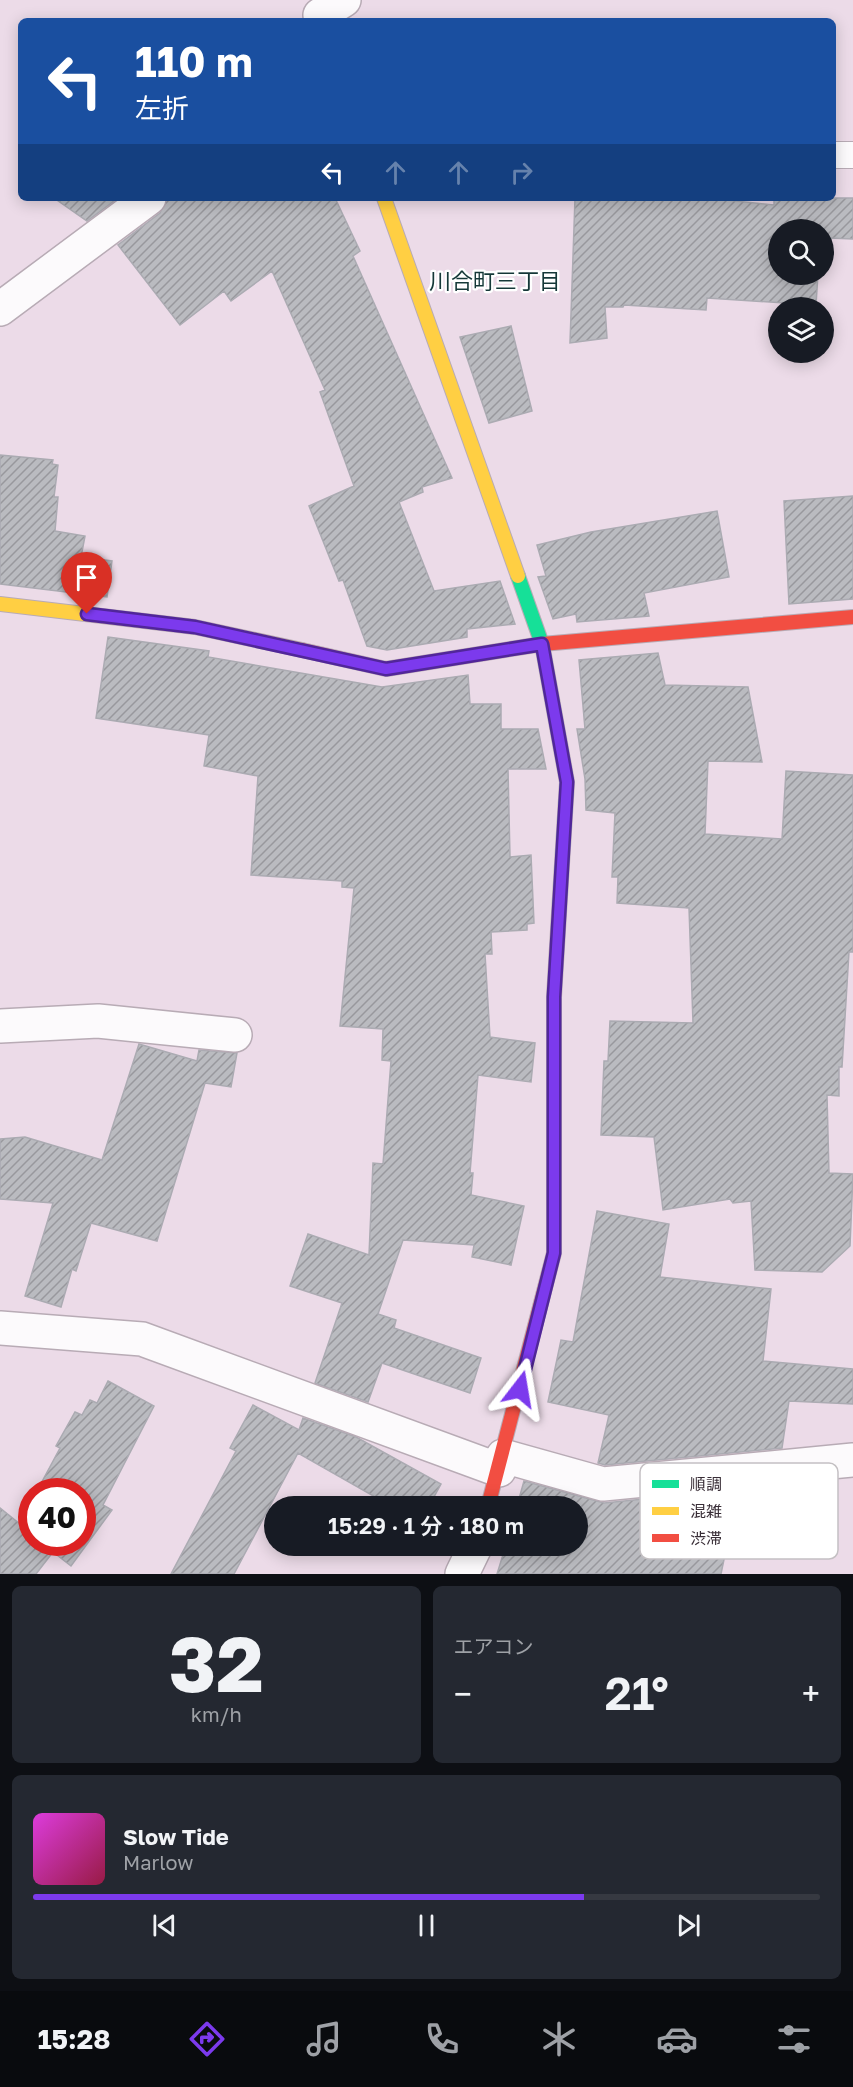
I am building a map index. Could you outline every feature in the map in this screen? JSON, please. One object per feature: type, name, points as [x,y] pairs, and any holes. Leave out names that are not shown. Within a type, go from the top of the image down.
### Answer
[{"type":"street","points":[[0,309],[145,201]]},
{"type":"street","points":[[392,202],[542,644],[567,782],[554,997],[554,1253],[491,1496]]},
{"type":"street","points":[[0,604],[195,627],[386,669],[542,644],[853,618]]},
{"type":"street","points":[[0,1026],[98,1021],[235,1035]]},
{"type":"street","points":[[0,1328],[142,1339],[501,1463],[603,1484],[640,1480]]},
{"type":"street","points":[[822,1463],[853,1460]]},
{"type":"street","points":[[462,1574],[471,1556]]},
{"type":"lane","points":[[836,155],[853,155]]},
{"type":"building","points":[[836,198],[853,198],[853,239],[834,238],[834,219],[768,219],[768,285],[817,285],[817,297],[768,297],[768,302],[707,298],[706,310],[624,305],[623,307],[605,307],[607,338],[570,343],[575,201],[736,201],[774,205],[774,201],[836,201]]},
{"type":"building","points":[[58,201],[114,201],[87,221]]},
{"type":"building","points":[[166,201],[336,201],[360,251],[353,256],[452,478],[422,487],[423,492],[399,502],[434,591],[500,581],[515,624],[467,629],[467,637],[387,650],[367,646],[343,580],[339,581],[309,506],[354,486],[320,392],[325,390],[272,271],[231,301],[224,291],[180,325],[118,245],[160,213]]},
{"type":"building","points":[[511,326],[532,411],[489,423],[460,337]]},
{"type":"building","points":[[0,455],[53,460],[52,464],[58,465],[54,497],[58,497],[55,531],[85,536],[81,557],[112,561],[107,597],[0,584]]},
{"type":"building","points":[[853,496],[853,599],[789,604],[784,501]]},
{"type":"building","points":[[717,511],[729,577],[644,593],[649,616],[577,622],[576,614],[553,619],[538,577],[546,576],[537,545],[591,532]]},
{"type":"building","points":[[108,637],[209,651],[208,657],[382,687],[468,675],[470,704],[501,704],[501,729],[538,729],[546,769],[508,769],[510,857],[531,855],[534,923],[527,924],[527,930],[491,932],[492,954],[485,954],[490,1037],[535,1043],[531,1082],[478,1075],[470,1173],[473,1173],[471,1195],[524,1206],[511,1265],[472,1257],[474,1245],[403,1240],[378,1314],[396,1320],[394,1328],[481,1358],[470,1393],[382,1363],[368,1402],[315,1383],[342,1303],[290,1286],[308,1234],[369,1255],[373,1163],[383,1164],[391,1061],[382,1060],[383,1029],[340,1026],[354,888],[342,887],[342,881],[251,875],[258,776],[204,766],[209,735],[96,718]]},
{"type":"building","points":[[658,653],[665,685],[748,687],[762,762],[708,761],[705,834],[782,839],[786,771],[853,775],[853,952],[849,952],[842,1067],[839,1067],[839,1096],[827,1095],[829,1173],[853,1174],[850,1246],[822,1272],[755,1270],[751,1201],[733,1203],[730,1199],[663,1210],[654,1137],[601,1135],[604,1061],[608,1061],[610,1021],[693,1023],[689,908],[617,903],[618,877],[612,877],[615,813],[586,810],[585,779],[577,729],[585,729],[579,660]]},
{"type":"building","points":[[139,1044],[197,1061],[199,1050],[237,1053],[231,1087],[205,1083],[157,1241],[91,1223],[76,1271],[72,1269],[61,1307],[25,1296],[53,1203],[0,1199],[0,1139],[25,1137],[102,1160]]},
{"type":"building","points":[[597,1211],[669,1224],[660,1277],[771,1289],[763,1361],[853,1369],[853,1404],[789,1401],[782,1448],[605,1465],[598,1463],[609,1415],[548,1402],[561,1340],[573,1342]]},
{"type":"building","points":[[108,1381],[154,1406],[103,1505],[112,1510],[96,1532],[96,1478],[44,1478],[60,1448],[56,1446],[75,1412],[82,1415],[90,1400],[97,1403]]},
{"type":"building","points":[[253,1405],[299,1430],[303,1418],[356,1437],[441,1484],[434,1496],[373,1496],[298,1453],[275,1496],[264,1496],[264,1517],[234,1574],[171,1574],[236,1451],[230,1448]]},
{"type":"building","points":[[524,1481],[579,1496],[520,1496]]},
{"type":"building","points":[[588,1499],[604,1503],[640,1499],[640,1559],[724,1559],[721,1574],[497,1574],[503,1556],[588,1556]]},
{"type":"building","points":[[0,1508],[18,1522],[18,1556],[50,1556],[36,1574],[0,1574]]},
{"type":"building","points":[[58,1556],[78,1556],[71,1566]]},
{"type":"traffic: fast","points":[[518,576],[542,644],[567,782],[559,913]]},
{"type":"traffic: slow","points":[[385,201],[518,576]]},
{"type":"traffic: slow","points":[[0,604],[195,627],[302,650]]},
{"type":"traffic: slow","points":[[554,1214],[554,997],[559,913]]},
{"type":"traffic: jam","points":[[302,650],[386,669],[542,644],[853,617]]},
{"type":"traffic: jam","points":[[491,1496],[554,1253],[554,1214]]},
{"type":"district","name":"川合町三丁目","points":[[495,281]]},
{"type":"route","points":[[87,614],[195,627],[386,669],[542,644],[567,782],[554,997],[554,1253],[520,1389]]}]
